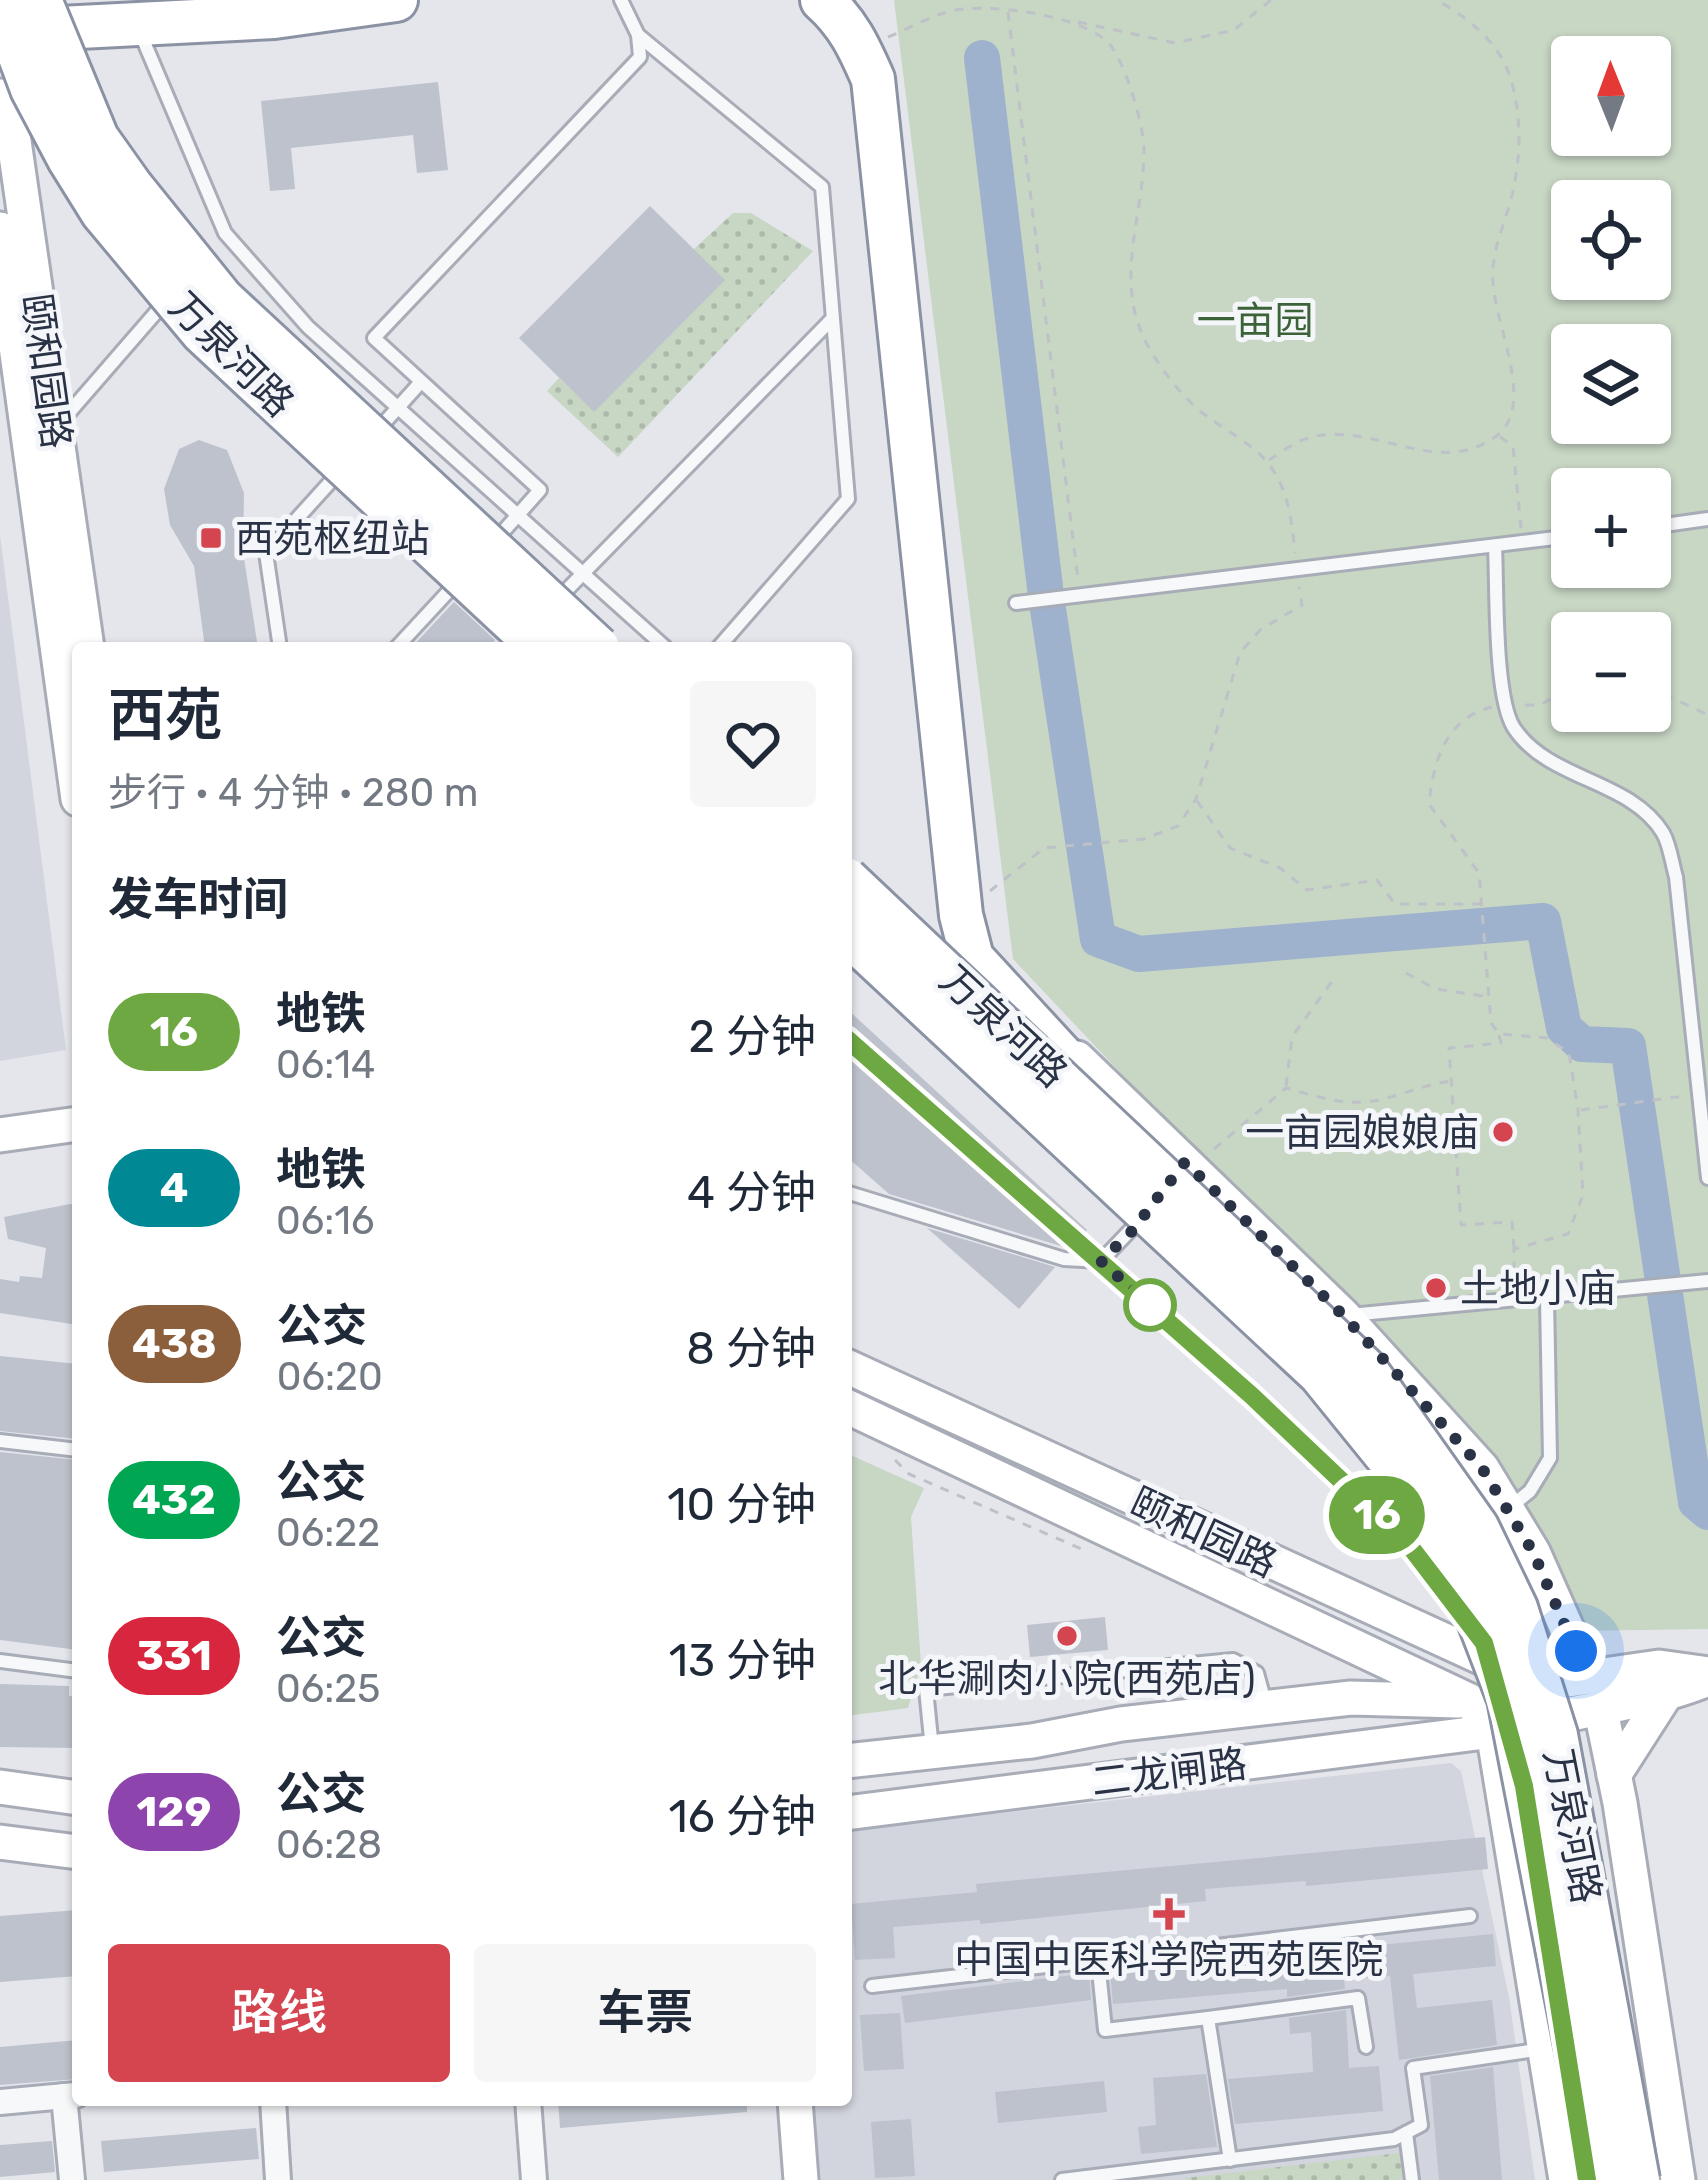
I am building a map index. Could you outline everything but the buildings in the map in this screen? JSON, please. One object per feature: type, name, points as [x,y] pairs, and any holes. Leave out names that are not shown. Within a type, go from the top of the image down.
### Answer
[{"type":"highway","name":"万泉河路","points":[[40,0],[98,138],[130,186],[222,299],[592,642]]},
{"type":"highway","points":[[0,33],[274,17],[396,0]]},
{"type":"highway","points":[[822,0],[842,18],[873,79],[961,915],[972,958],[1076,1075]]},
{"type":"highway","name":"万泉河路","points":[[0,3],[32,88],[69,159],[102,212],[203,333],[535,642]]},
{"type":"highway","name":"万泉河路","points":[[852,884],[1076,1075],[1366,1370],[1477,1527],[1516,1608],[1556,1735],[1638,2180]]},
{"type":"highway","name":"万泉河路","points":[[852,938],[1320,1374],[1393,1464],[1456,1561],[1509,1699],[1602,2180]]},
{"type":"main road","name":"颐和园路","points":[[0,96],[14,142],[86,642]]},
{"type":"main road","name":"颐和园路","points":[[0,229],[72,755]]},
{"type":"main road","name":"万泉河路","points":[[1076,1075],[1185,1162],[1343,1315],[1482,1468],[1533,1552],[1594,1691],[1617,1789],[1678,2180]]},
{"type":"main road","points":[[0,1135],[72,1137]]},
{"type":"main road","name":"颐和园路","points":[[852,1369],[1539,1682]]},
{"type":"main road","name":"颐和园路","points":[[852,1409],[1470,1701]]},
{"type":"main road","points":[[1594,1691],[1659,1667],[1708,1676]]},
{"type":"main road","points":[[1568,1813],[1539,1682],[1664,1696],[1708,1676]]},
{"type":"main road","name":"二龙闸路","points":[[852,1760],[1351,1698],[1470,1701],[1539,1682]]},
{"type":"main road","name":"二龙闸路","points":[[852,1812],[1493,1731],[1547,1716],[1594,1691]]},
{"type":"main road","points":[[1508,1823],[1568,1813],[1617,1789],[1664,1696]]},
{"type":"main road","points":[[1470,1701],[1493,1731]]},
{"type":"main road","name":"万泉河路","points":[[1493,1731],[1566,2180]]},
{"type":"main road","points":[[0,1786],[72,1797]]},
{"type":"main road","points":[[0,1842],[72,1851]]},
{"type":"main road","points":[[795,2106],[801,2180]]},
{"type":"street","points":[[0,2102],[71,2095],[72,2180]]},
{"type":"street","points":[[273,2106],[278,2180]]},
{"type":"street","points":[[528,2106],[534,2180]]},
{"type":"lane","points":[[402,642],[540,490],[374,338],[640,57],[638,34],[621,0]]},
{"type":"lane","points":[[136,23],[225,233],[308,327],[659,642]]},
{"type":"lane","points":[[638,34],[822,187],[848,499],[723,642]]},
{"type":"lane","points":[[56,428],[225,233]]},
{"type":"lane","points":[[519,642],[831,320]]},
{"type":"lane","points":[[279,642],[266,554],[420,383]]},
{"type":"lane","points":[[1671,523],[1708,519]]},
{"type":"lane","points":[[1016,603],[1551,539]]},
{"type":"lane","points":[[1495,546],[1504,705],[1515,729],[1539,753],[1636,805],[1664,834],[1676,877],[1708,1178]]},
{"type":"lane","points":[[852,1194],[1064,1259],[1101,1261],[1132,1231],[1185,1162]]},
{"type":"lane","points":[[1343,1315],[1708,1281]]},
{"type":"lane","points":[[1507,1510],[1530,1491],[1550,1458],[1547,1298]]},
{"type":"lane","points":[[0,1441],[72,1449]]},
{"type":"lane","points":[[0,1660],[72,1670]]},
{"type":"lane","points":[[932,1752],[926,1689],[1232,1660],[1258,1673],[1267,1707]]},
{"type":"lane","points":[[872,1986],[1470,1916]]},
{"type":"lane","points":[[1097,1960],[1105,2030],[1358,1999],[1366,2047]]},
{"type":"lane","points":[[1208,2018],[1230,2160]]},
{"type":"lane","points":[[1062,2180],[1170,2174],[1230,2160],[1394,2140],[1420,2125],[1413,2068],[1544,2048]]},
{"type":"lane","points":[[1406,2133],[1412,2180]]},
{"type":"path","points":[[878,41],[950,10],[1008,11],[1070,20],[1175,43],[1234,30],[1271,0]]},
{"type":"path","points":[[1266,462],[1301,440],[1321,437],[1353,435],[1401,443],[1418,453],[1476,448],[1498,436],[1516,414],[1515,382],[1492,281],[1495,241],[1510,204],[1519,157],[1510,72],[1470,20],[1436,0]]},
{"type":"path","points":[[1008,11],[1080,594]]},
{"type":"path","points":[[961,915],[1044,848],[1144,838],[1178,826],[1196,799],[1240,653],[1260,630],[1302,605],[1291,508],[1266,462],[1197,408],[1148,346],[1132,307],[1129,265],[1144,147],[1132,95],[1110,44],[1070,20]]},
{"type":"path","points":[[1498,436],[1513,446],[1522,543]]},
{"type":"path","points":[[1671,697],[1708,715]]},
{"type":"path","points":[[1514,1301],[1512,1222],[1461,1225],[1449,1048],[1501,1043],[1492,1023],[1479,873],[1430,805],[1433,765],[1450,735],[1475,711],[1540,705],[1551,699]]},
{"type":"path","points":[[1196,799],[1230,848],[1280,868],[1307,890],[1377,880],[1396,904],[1483,904]]},
{"type":"path","points":[[1406,973],[1436,989],[1490,998]]},
{"type":"path","points":[[1185,1162],[1225,1143],[1286,1088],[1292,1037],[1334,980]]},
{"type":"path","points":[[1499,1034],[1547,1038],[1569,1053],[1578,1110],[1583,1195],[1568,1234],[1514,1250]]},
{"type":"path","points":[[1286,1088],[1337,1102],[1373,1101],[1451,1081]]},
{"type":"path","points":[[1578,1110],[1698,1095]]},
{"type":"shaded area","points":[[0,535],[66,1050],[0,1061]]},
{"type":"shaded area","name":"中国中医科学院西苑医院","points":[[1451,1763],[1461,1771],[1509,1997],[1535,2180],[815,2180],[809,2106],[852,2106],[852,1829]]},
{"type":"green space","name":"一亩园","points":[[894,0],[1708,0],[1708,1629],[1574,1631],[1496,1471],[1013,959]]},
{"type":"green space","points":[[733,213],[751,213],[813,251],[618,457],[547,391],[559,378],[594,411],[694,249]]},
{"type":"green space","points":[[852,1456],[924,1488],[911,1517],[921,1665],[908,1708],[852,1715]]},
{"type":"green space","points":[[1400,2153],[1403,2180],[1185,2178]]},
{"type":"waterway","points":[[982,58],[1046,596],[1098,939],[1139,954],[1543,921],[1564,1028],[1582,1044],[1628,1046],[1696,1502],[1708,1512]]},
{"type":"metro line","name":"16","points":[[852,1044],[1252,1396],[1409,1545],[1484,1643],[1524,1786],[1587,2180]]},
{"type":"place","name":"西苑枢纽站","points":[[211,538]]},
{"type":"place","name":"一亩园娘娘庙","points":[[1503,1132]]},
{"type":"place","name":"土地小庙","points":[[1436,1288]]},
{"type":"place","name":"北华涮肉小院(西苑店)","points":[[1067,1636]]},
{"type":"place","name":"中国中医科学院西苑医院","points":[[1169,1914]]},
{"type":"route","points":[[1150,1305],[1101,1261],[1132,1231],[1185,1162],[1343,1315],[1482,1468],[1533,1552],[1576,1651]]}]
